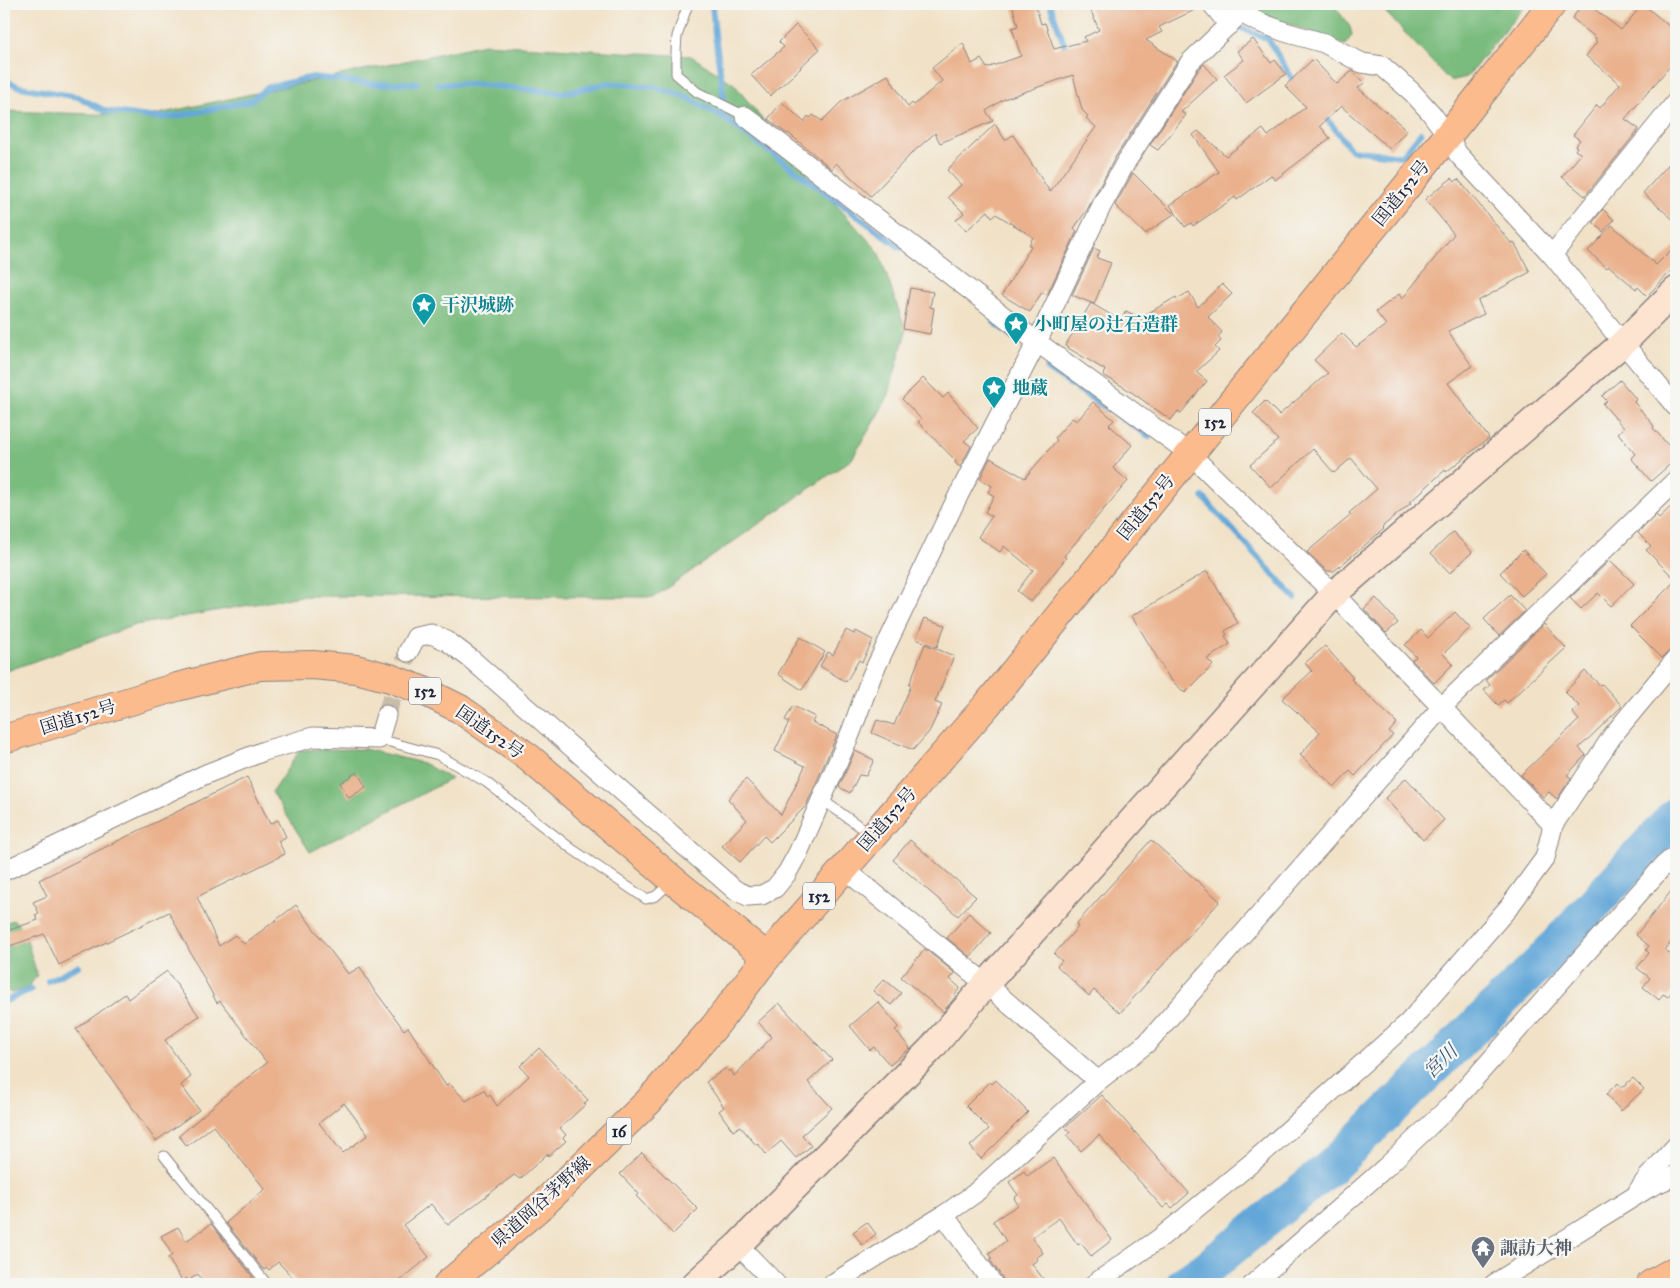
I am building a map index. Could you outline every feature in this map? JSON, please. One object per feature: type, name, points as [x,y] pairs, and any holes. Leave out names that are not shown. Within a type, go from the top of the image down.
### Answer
[{"type":"main road","name":"国道152号","points":[[4,739],[177,687],[260,666],[314,665],[356,669],[390,678],[424,691],[460,709],[528,757],[767,957],[987,705],[1448,136],[1552,4]]},
{"type":"main road","name":"県道岡谷茅野線","points":[[448,1284],[543,1204],[648,1102],[714,1027],[767,957]]},
{"type":"main road","points":[[1651,1284],[1676,1270]]},
{"type":"street","points":[[1212,4],[1285,32],[1324,44],[1362,63],[1382,66],[1412,92],[1431,113],[1448,136],[1458,154],[1552,255],[1676,407]]},
{"type":"street","points":[[408,652],[416,637],[431,634],[447,641],[490,676],[735,890],[748,896],[762,895],[775,888],[787,873],[798,853],[851,732],[872,675],[956,500],[1037,342],[1102,205],[1126,162],[1190,62],[1240,14]]},
{"type":"street","points":[[1552,255],[1676,102]]},
{"type":"street","points":[[740,114],[1037,342],[1190,453],[1334,594],[1553,825]]},
{"type":"street","points":[[695,1284],[738,1245],[931,1049],[986,984],[1334,594],[1623,343],[1676,290]]},
{"type":"street","points":[[832,1284],[944,1215],[974,1194],[1098,1081],[1147,1043],[1442,707],[1676,480]]},
{"type":"street","points":[[1094,1284],[1160,1238],[1255,1160],[1409,1022],[1509,907],[1545,858],[1553,825],[1613,735],[1676,659]]},
{"type":"street","points":[[4,872],[206,774],[264,750],[313,737],[378,739],[386,714]]},
{"type":"street","points":[[1253,1284],[1386,1167],[1450,1106],[1664,866],[1676,855]]},
{"type":"street","points":[[843,868],[986,984],[1098,1081]]},
{"type":"street","points":[[1634,1197],[1648,1177],[1676,1146]]},
{"type":"street","points":[[1494,1284],[1634,1197],[1676,1174]]},
{"type":"street","points":[[944,1215],[993,1284]]},
{"type":"street","points":[[738,1245],[776,1284]]},
{"type":"lane","points":[[688,4],[677,36],[676,74],[698,92],[740,114]]},
{"type":"lane","points":[[378,739],[438,755],[486,782],[572,848],[646,899],[656,896],[673,880]]},
{"type":"lane","points":[[821,799],[872,835]]},
{"type":"lane","points":[[164,1156],[267,1284]]},
{"type":"green space","points":[[302,4],[414,4],[386,12]]},
{"type":"green space","points":[[1258,4],[1333,4],[1350,27],[1352,35],[1345,45],[1256,12]]},
{"type":"green space","points":[[1378,4],[1526,4],[1467,77],[1450,81]]},
{"type":"green space","points":[[485,44],[691,56],[734,84],[788,152],[878,251],[906,331],[888,397],[852,459],[654,597],[301,596],[135,625],[4,672],[4,111],[149,116]]},
{"type":"green space","points":[[364,749],[423,763],[451,779],[310,852],[272,792],[300,750]]},
{"type":"green space","points":[[14,920],[24,930],[37,975],[28,988],[11,993],[4,988],[4,923]]},
{"type":"building","points":[[1012,4],[1035,4],[1041,24],[1045,23],[1054,49],[1086,41],[1084,37],[1099,30],[1088,4],[1201,4],[1201,7],[1159,27],[1162,32],[1146,40],[1177,61],[1116,156],[1087,210],[1074,228],[1077,231],[1047,295],[1042,292],[1030,312],[1002,295],[1031,246],[1029,245],[1033,237],[996,214],[992,217],[988,211],[966,231],[956,220],[964,213],[948,197],[961,185],[947,170],[995,124],[1005,140],[1013,135],[1050,192],[1096,127],[1086,118],[1088,116],[1082,110],[1073,75],[1004,99],[986,111],[993,121],[940,143],[935,133],[911,154],[871,196],[836,163],[832,169],[768,119],[782,102],[804,122],[808,116],[810,118],[813,115],[822,121],[841,102],[888,75],[908,107],[912,103],[914,105],[942,81],[932,68],[963,43],[972,64],[981,59],[987,68],[1021,56],[1012,28],[1018,26]]},
{"type":"building","points":[[1583,4],[1588,4],[1621,30],[1643,4],[1676,32],[1676,59],[1625,119],[1639,129],[1585,196],[1562,177],[1581,154],[1575,150],[1577,147],[1575,146],[1580,140],[1573,135],[1597,105],[1600,108],[1620,84],[1586,56],[1597,42],[1596,38],[1572,18]]},
{"type":"building","points":[[796,25],[820,49],[770,96],[751,75],[784,47],[779,42]]},
{"type":"building","points":[[1253,39],[1271,63],[1275,60],[1286,74],[1246,103],[1224,75],[1244,60],[1237,51]]},
{"type":"building","points":[[1313,59],[1337,84],[1352,71],[1354,72],[1364,83],[1358,88],[1407,130],[1390,149],[1341,106],[1320,126],[1330,138],[1275,180],[1271,175],[1237,200],[1235,197],[1193,226],[1191,223],[1185,227],[1170,205],[1219,172],[1193,135],[1198,131],[1226,156],[1263,129],[1268,136],[1306,107],[1285,86]]},
{"type":"building","points":[[1204,64],[1217,79],[1181,112],[1186,115],[1158,150],[1150,145]]},
{"type":"building","points":[[1676,156],[1676,222],[1643,193]]},
{"type":"building","points":[[1133,173],[1174,214],[1145,234],[1115,205]]},
{"type":"building","points":[[1452,178],[1455,182],[1458,179],[1511,243],[1514,242],[1530,272],[1478,301],[1484,314],[1448,331],[1472,366],[1448,383],[1489,438],[1446,472],[1445,470],[1411,503],[1382,527],[1384,529],[1334,571],[1327,571],[1307,552],[1351,515],[1349,513],[1377,489],[1351,458],[1334,473],[1313,449],[1271,488],[1250,465],[1278,440],[1253,413],[1265,401],[1279,415],[1328,373],[1314,360],[1342,333],[1356,347],[1386,325],[1376,312],[1399,294],[1402,299],[1454,234],[1425,199]]},
{"type":"building","points":[[1603,209],[1614,220],[1603,232],[1593,222]]},
{"type":"building","points":[[1612,225],[1656,265],[1676,245],[1676,266],[1647,296],[1609,266],[1607,268],[1588,251]]},
{"type":"building","points":[[1094,248],[1100,251],[1097,258],[1111,263],[1094,304],[1072,295]]},
{"type":"building","points":[[1222,284],[1232,294],[1208,317],[1222,332],[1218,337],[1221,341],[1215,347],[1219,351],[1196,372],[1207,381],[1181,413],[1178,411],[1171,420],[1127,389],[1103,375],[1105,370],[1065,346],[1091,303],[1121,321],[1126,311],[1140,318],[1176,297],[1177,299],[1189,292],[1198,307]]},
{"type":"building","points":[[910,288],[933,292],[930,307],[934,308],[930,334],[903,329]]},
{"type":"building","points":[[923,378],[943,398],[948,393],[978,428],[964,441],[971,446],[960,467],[918,422],[921,419],[902,399]]},
{"type":"building","points":[[1620,380],[1636,399],[1634,402],[1654,426],[1653,428],[1676,454],[1676,459],[1651,481],[1631,458],[1635,454],[1618,433],[1624,428],[1603,404],[1607,401],[1602,396]]},
{"type":"building","points":[[1093,402],[1114,420],[1109,425],[1132,445],[1113,468],[1128,481],[1064,556],[1066,558],[1031,602],[1017,591],[1033,570],[1004,546],[1000,552],[978,537],[992,516],[985,512],[994,496],[988,492],[992,486],[980,479],[990,458],[1025,478],[1057,440],[1055,438],[1072,418],[1077,421]]},
{"type":"building","points":[[1676,502],[1676,580],[1646,550],[1651,546],[1638,533],[1656,515],[1659,518]]},
{"type":"building","points":[[1453,532],[1472,552],[1450,573],[1431,553]]},
{"type":"building","points":[[1523,550],[1546,574],[1522,596],[1500,573]]},
{"type":"building","points":[[1609,561],[1634,584],[1611,606],[1598,593],[1581,609],[1570,598]]},
{"type":"building","points":[[1207,571],[1238,623],[1225,631],[1227,635],[1225,636],[1230,644],[1207,659],[1213,665],[1185,693],[1170,679],[1132,616]]},
{"type":"building","points":[[1676,580],[1676,645],[1662,658],[1630,626]]},
{"type":"building","points":[[1510,595],[1525,611],[1499,636],[1484,619]]},
{"type":"building","points":[[1376,598],[1398,623],[1386,633],[1364,609]]},
{"type":"building","points":[[1455,612],[1470,628],[1443,654],[1453,664],[1434,683],[1412,660],[1416,657],[1405,645],[1421,630],[1428,638]]},
{"type":"building","points":[[925,618],[945,625],[937,647],[916,639]]},
{"type":"building","points":[[1544,624],[1566,648],[1507,703],[1504,700],[1498,705],[1484,690],[1490,685],[1486,680]]},
{"type":"building","points":[[846,630],[854,634],[856,631],[873,640],[862,662],[859,660],[846,682],[820,666],[828,652],[833,655]]},
{"type":"building","points":[[800,637],[825,652],[802,690],[778,674]]},
{"type":"building","points":[[925,644],[954,656],[935,702],[942,705],[929,732],[913,750],[872,733],[877,720],[894,725],[911,686],[909,685]]},
{"type":"building","points":[[1325,646],[1353,678],[1351,679],[1397,723],[1389,732],[1393,735],[1355,776],[1350,771],[1335,787],[1300,755],[1320,732],[1282,699],[1312,671],[1305,663]]},
{"type":"building","points":[[1585,671],[1600,685],[1602,684],[1622,706],[1579,748],[1586,755],[1567,775],[1571,778],[1557,799],[1549,792],[1543,797],[1521,775],[1579,720],[1572,712],[1579,706],[1565,692]]},
{"type":"building","points":[[793,706],[815,717],[812,722],[837,735],[806,806],[770,842],[764,836],[740,862],[722,846],[747,820],[728,799],[746,779],[781,815],[805,766],[775,751],[789,722],[785,720]]},
{"type":"building","points":[[855,751],[874,760],[866,776],[859,775],[850,793],[839,787]]},
{"type":"building","points":[[357,772],[366,787],[349,798],[340,783]]},
{"type":"building","points":[[247,777],[270,824],[278,820],[286,837],[278,841],[285,854],[197,897],[219,946],[235,935],[244,944],[296,905],[348,974],[360,967],[375,992],[404,1030],[408,1027],[446,1086],[449,1083],[466,1101],[484,1090],[488,1097],[490,1095],[497,1106],[529,1076],[520,1066],[539,1048],[588,1100],[560,1128],[566,1135],[563,1138],[566,1141],[549,1156],[547,1154],[520,1179],[514,1175],[448,1225],[431,1204],[403,1225],[429,1257],[396,1284],[299,1284],[278,1262],[269,1270],[267,1268],[264,1270],[226,1223],[265,1189],[213,1126],[187,1146],[179,1136],[234,1088],[267,1063],[220,1001],[217,1003],[169,912],[59,965],[44,934],[7,947],[4,932],[38,920],[35,915],[39,913],[33,902],[47,896],[39,880]],"holes":[[[344,1103],[368,1135],[343,1153],[319,1123]]]},
{"type":"building","points":[[1406,778],[1444,820],[1423,840],[1385,798]]},
{"type":"building","points":[[910,840],[976,897],[958,916],[893,860]]},
{"type":"building","points":[[1151,840],[1220,901],[1120,1013],[1094,990],[1089,996],[1057,966],[1062,961],[1054,954],[1078,927],[1076,924]]},
{"type":"building","points":[[1676,885],[1676,936],[1665,950],[1676,959],[1676,986],[1668,997],[1663,994],[1659,1000],[1643,987],[1650,978],[1637,968],[1649,953],[1646,950],[1649,946],[1636,935]]},
{"type":"building","points":[[969,913],[991,933],[970,957],[947,938]]},
{"type":"building","points":[[925,949],[955,973],[950,979],[960,988],[943,1012],[901,977]]},
{"type":"building","points":[[167,971],[199,1016],[165,1040],[191,1077],[181,1085],[199,1110],[156,1141],[76,1029],[125,994],[128,999]]},
{"type":"building","points":[[884,979],[901,993],[891,1005],[873,991]]},
{"type":"building","points":[[878,1002],[899,1027],[895,1030],[910,1048],[890,1065],[874,1047],[870,1050],[850,1026]]},
{"type":"building","points":[[779,1003],[832,1060],[808,1082],[832,1108],[802,1135],[811,1146],[796,1158],[781,1141],[766,1154],[740,1126],[733,1131],[719,1111],[724,1107],[706,1082],[726,1068],[729,1072],[731,1070],[734,1076],[772,1037],[758,1022]]},
{"type":"building","points":[[1633,1078],[1644,1089],[1621,1111],[1606,1094],[1618,1083],[1622,1088]]},
{"type":"building","points":[[996,1080],[1028,1112],[981,1159],[970,1146],[989,1129],[966,1106],[990,1082],[992,1084]]},
{"type":"building","points":[[1102,1095],[1189,1193],[1172,1208],[1168,1204],[1163,1208],[1099,1135],[1081,1151],[1067,1135],[1070,1133],[1065,1127]]},
{"type":"building","points":[[642,1153],[698,1209],[673,1234],[636,1196],[639,1194],[620,1174]]},
{"type":"building","points":[[1053,1158],[1112,1240],[1091,1256],[1081,1243],[1078,1245],[1059,1218],[1032,1237],[1043,1253],[1032,1264],[1047,1284],[1004,1284],[1002,1277],[990,1260],[992,1258],[989,1253],[1006,1241],[993,1221],[1018,1205],[1014,1198],[1018,1195],[1009,1182],[1024,1171],[1027,1176]]},
{"type":"building","points":[[867,1222],[876,1234],[862,1245],[853,1232]]},
{"type":"building","points":[[211,1224],[253,1277],[243,1284],[205,1284],[198,1274],[188,1281],[187,1278],[182,1281],[168,1258],[172,1255],[161,1236],[178,1227],[186,1241]]},
{"type":"waterway","points":[[712,4],[724,100],[721,116],[901,248]]},
{"type":"waterway","points":[[1050,4],[1068,55]]},
{"type":"waterway","points":[[1241,28],[1268,39],[1296,85]]},
{"type":"waterway","points":[[4,80],[20,87],[78,97],[105,111],[157,118],[178,116],[250,101],[269,87],[313,77],[374,84],[417,83]]},
{"type":"waterway","points":[[437,84],[474,84],[563,93],[609,83],[654,87],[684,96],[721,116]]},
{"type":"waterway","points":[[1321,113],[1351,150],[1402,156],[1421,133]]},
{"type":"waterway","points":[[994,322],[1014,338]]},
{"type":"waterway","points":[[1047,369],[1149,436]]},
{"type":"waterway","points":[[1203,497],[1295,598]]},
{"type":"waterway","name":"宮川","points":[[1184,1284],[1207,1268],[1332,1166],[1539,964],[1676,815]]},
{"type":"waterway","points":[[48,981],[78,966]]},
{"type":"waterway","points":[[4,1002],[31,989]]},
{"type":"tunnel","points":[[386,715],[408,652]]},
{"type":"place","name":"干沢城跡","points":[[424,326]]},
{"type":"place","name":"小町屋の辻石造群","points":[[1016,345]]},
{"type":"place","name":"地蔵","points":[[994,409]]},
{"type":"place","name":"諏訪大神","points":[[1483,1269]]}]
